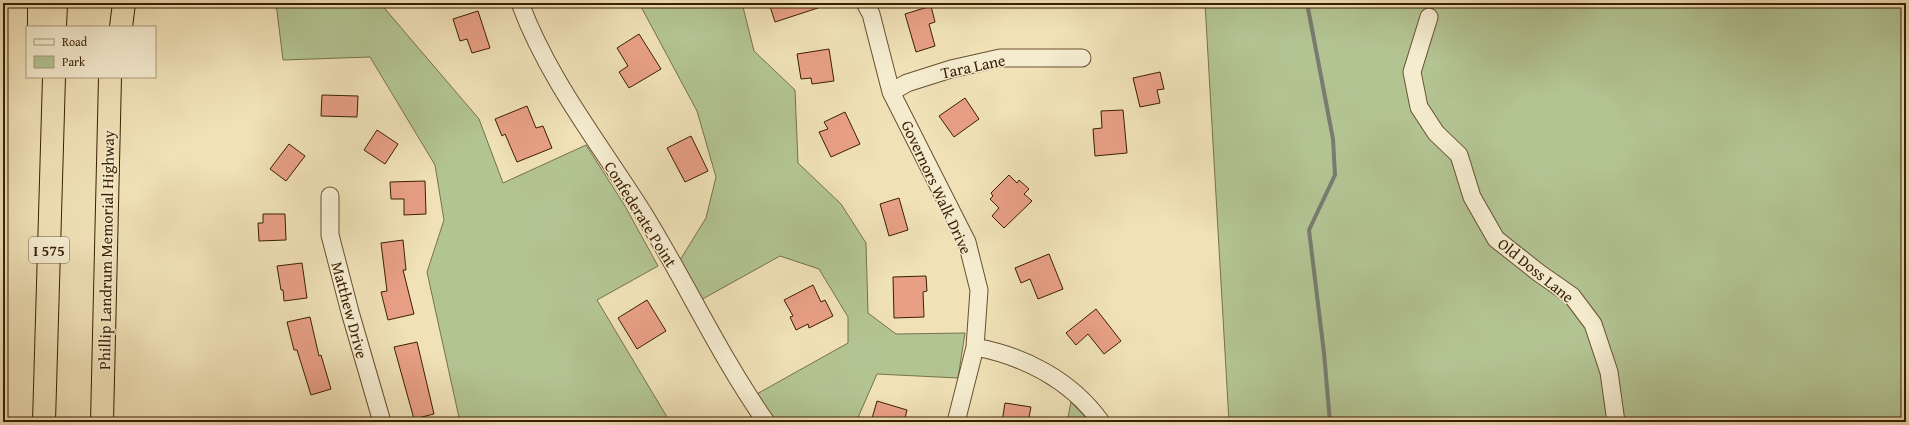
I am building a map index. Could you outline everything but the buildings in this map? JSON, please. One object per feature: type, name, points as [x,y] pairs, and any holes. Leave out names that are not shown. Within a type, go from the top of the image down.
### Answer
[{"type":"highway","points":[[39,3],[39,26]]},
{"type":"highway","points":[[55,26],[56,3]]},
{"type":"highway","points":[[110,26],[111,3]]},
{"type":"highway","points":[[121,26],[124,3]]},
{"type":"highway","points":[[40,78],[44,422]]},
{"type":"highway","name":"I 575","points":[[44,422],[54,78]]},
{"type":"highway","name":"Phillip Landrum Memorial Highway","points":[[102,422],[110,78]]},
{"type":"highway","points":[[108,127],[115,78]]},
{"type":"street","name":"Confederate Point","points":[[520,3],[555,79],[642,212],[746,393],[766,422]]},
{"type":"street","name":"Governors Walk Drive","points":[[865,3],[871,14],[891,92],[967,242],[979,290],[975,347],[956,422]]},
{"type":"street","name":"Old Doss Lane","points":[[1429,17],[1412,72],[1419,107],[1436,133],[1459,155],[1472,197],[1496,239],[1539,274],[1572,296],[1593,324],[1609,372],[1616,422]]},
{"type":"street","name":"Tara Lane","points":[[891,92],[907,83],[951,69],[1000,58],[1082,58]]},
{"type":"street","name":"Matthew Drive","points":[[330,196],[330,235],[350,312],[382,422]]},
{"type":"street","points":[[975,347],[1014,356],[1040,368],[1073,392],[1101,422]]},
{"type":"green space","points":[[276,3],[380,3],[479,119],[503,183],[586,145],[625,206],[658,266],[597,300],[670,422],[460,422],[427,272],[444,220],[435,165],[370,57],[283,60]]},
{"type":"green space","points":[[639,3],[742,3],[754,51],[795,90],[798,163],[841,204],[866,243],[868,313],[896,334],[965,333],[958,378],[877,374],[856,422],[773,422],[755,395],[848,343],[848,317],[819,269],[780,256],[699,301],[677,265],[706,218],[716,177],[697,111]]},
{"type":"green space","points":[[1205,3],[1906,3],[1906,422],[1229,422]]},
{"type":"green space","points":[[1071,402],[1090,422],[1067,422]]},
{"type":"waterway","points":[[1307,3],[1333,139],[1335,175],[1309,230],[1324,353],[1330,422]]}]
